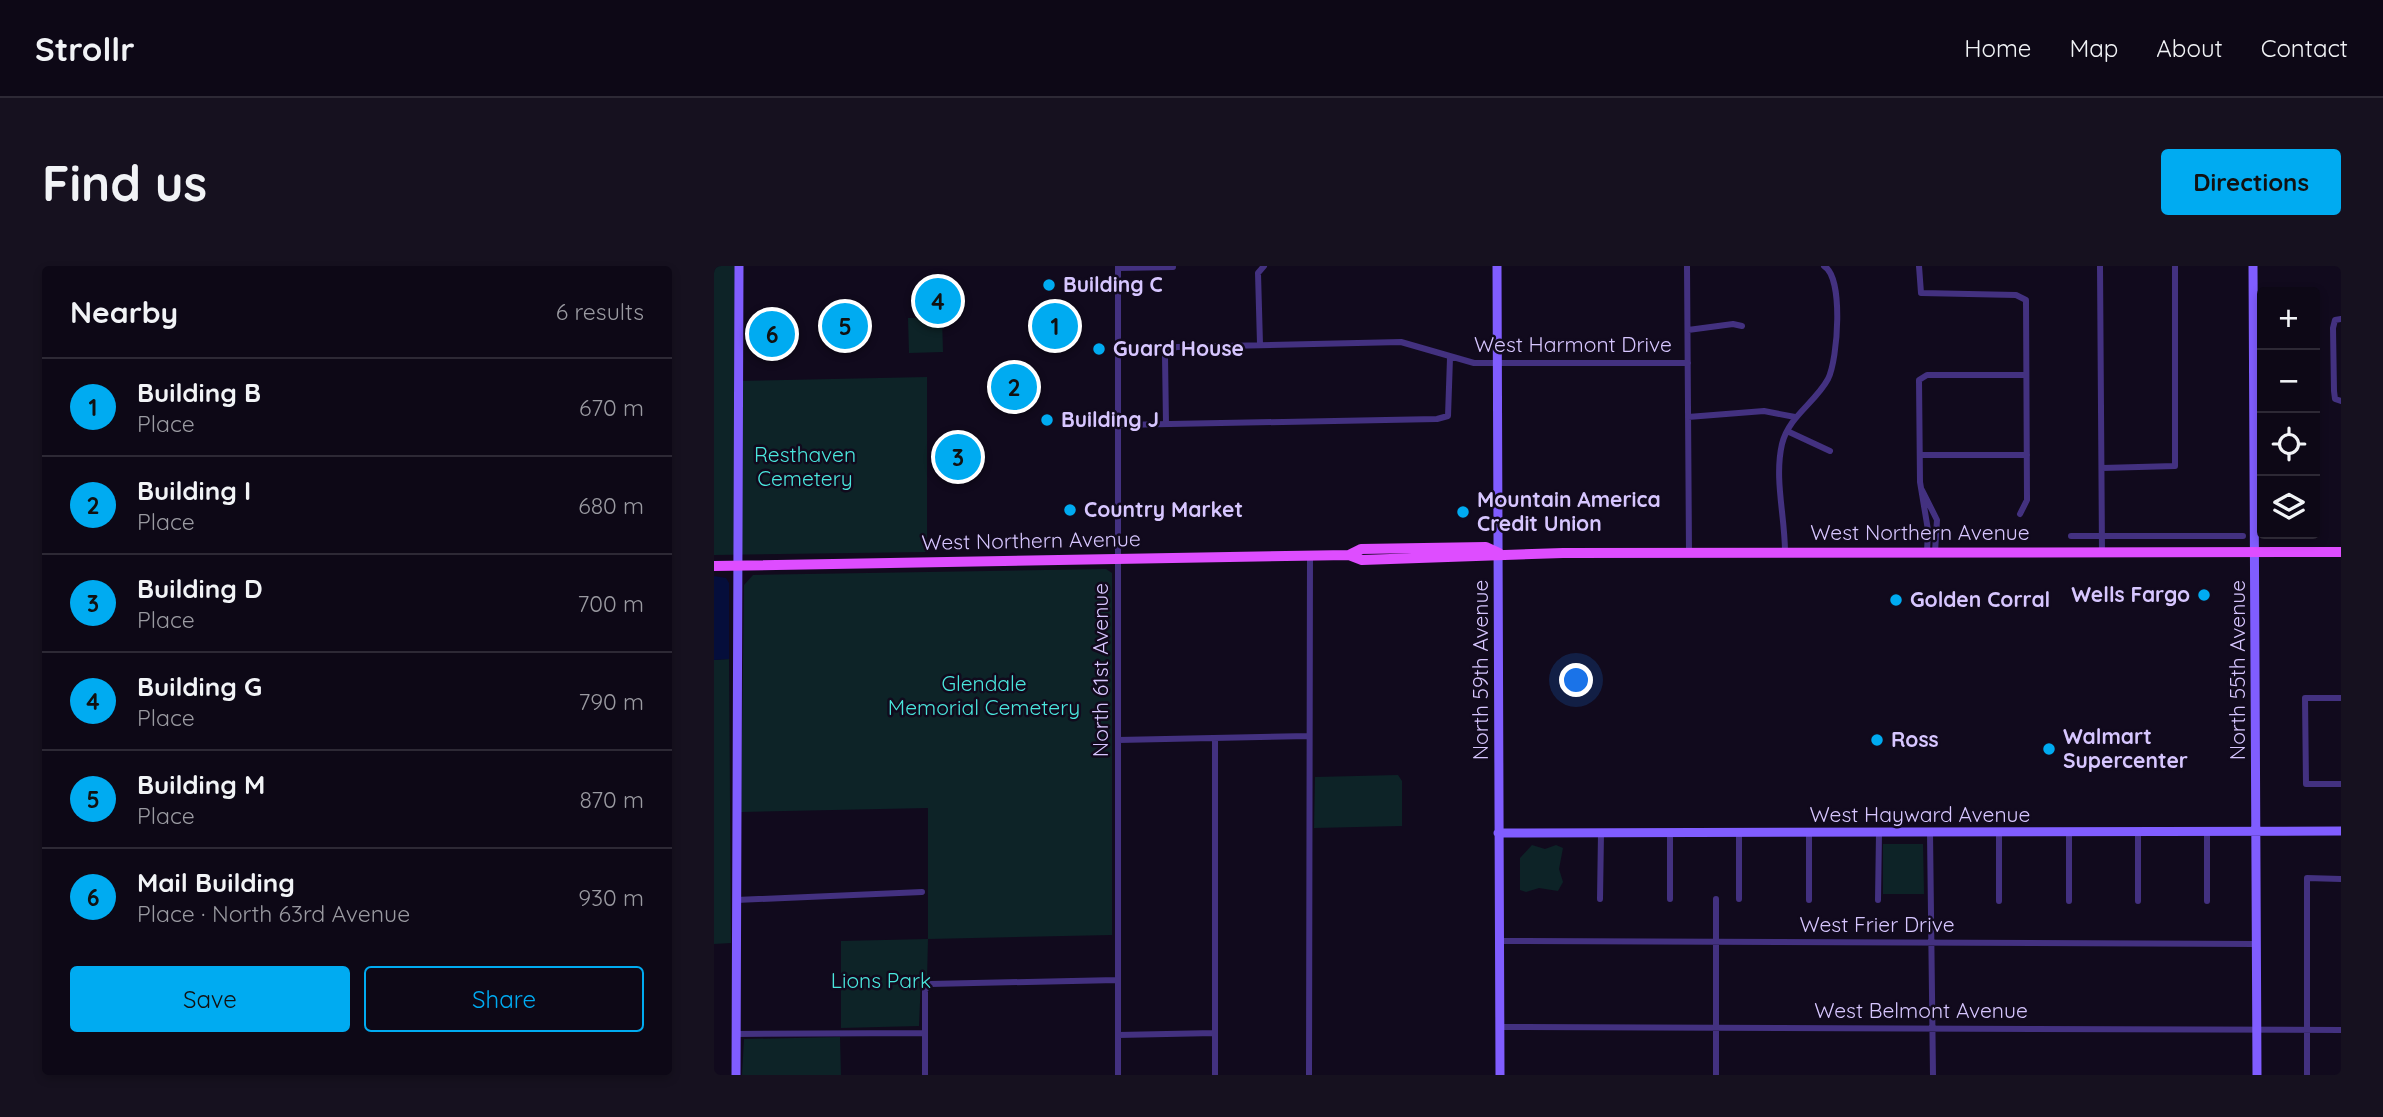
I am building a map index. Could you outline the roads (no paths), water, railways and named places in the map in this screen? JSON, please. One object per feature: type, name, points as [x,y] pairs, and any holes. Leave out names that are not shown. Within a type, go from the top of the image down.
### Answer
[{"type":"main road","name":"West Northern Avenue","points":[[714,566],[1349,555],[1362,560],[1486,557],[1499,553],[2341,552]]},
{"type":"street","points":[[736,1075],[739,266]]},
{"type":"street","points":[[1260,344],[1262,266]]},
{"type":"street","name":"North 59th Avenue","points":[[1497,266],[1500,1075]]},
{"type":"street","points":[[1688,266],[1689,552]]},
{"type":"street","points":[[1785,552],[1779,472],[1787,430],[1826,382],[1835,354],[1836,284],[1829,269],[1824,266]]},
{"type":"street","points":[[1919,266],[1922,293],[2023,296],[2026,300],[2027,500],[2020,514]]},
{"type":"street","points":[[2100,266],[2102,552]]},
{"type":"street","points":[[2102,468],[2175,466],[2175,266]]},
{"type":"street","name":"North 55th Avenue","points":[[2253,266],[2257,1075]]},
{"type":"street","points":[[1118,267],[1173,267]]},
{"type":"street","name":"North 61st Avenue","points":[[1118,267],[1118,1075]]},
{"type":"street","points":[[2338,320],[2338,400]]},
{"type":"street","name":"West Harmont Drive","points":[[1688,330],[1732,324],[1742,326]]},
{"type":"street","name":"West Harmont Drive","points":[[1167,424],[1165,356],[1168,350],[1260,344],[1401,342],[1450,358],[1498,364],[1688,363]]},
{"type":"street","points":[[1119,425],[1437,419],[1448,416],[1450,358]]},
{"type":"street","points":[[1931,552],[1937,520],[1921,489],[1922,377],[2026,375]]},
{"type":"street","points":[[1688,417],[1764,411],[1796,417]]},
{"type":"street","points":[[1787,430],[1830,451]]},
{"type":"street","points":[[1920,455],[2027,455]]},
{"type":"street","points":[[2071,536],[2243,536]]},
{"type":"street","points":[[1309,1075],[1310,556]]},
{"type":"street","points":[[2341,698],[2305,698],[2306,784],[2341,784]]},
{"type":"street","points":[[1118,740],[1309,736]]},
{"type":"street","points":[[1215,738],[1215,1075]]},
{"type":"street","name":"West Hayward Avenue","points":[[1499,833],[2341,831]]},
{"type":"street","points":[[2068,832],[2069,901]]},
{"type":"street","points":[[2138,832],[2138,901]]},
{"type":"street","points":[[1600,899],[1601,833]]},
{"type":"street","points":[[1670,833],[1670,899]]},
{"type":"street","points":[[1739,833],[1739,899]]},
{"type":"street","points":[[1809,833],[1809,900]]},
{"type":"street","points":[[1878,900],[1879,833]]},
{"type":"street","points":[[1930,833],[1933,1075]]},
{"type":"street","points":[[1999,833],[1999,901]]},
{"type":"street","points":[[2207,833],[2207,901]]},
{"type":"street","points":[[2307,1075],[2306,878],[2341,879]]},
{"type":"street","points":[[736,900],[922,892]]},
{"type":"street","points":[[1716,899],[1716,1075]]},
{"type":"street","name":"West Frier Drive","points":[[1499,941],[2255,944]]},
{"type":"street","points":[[925,1075],[926,986],[1117,980]]},
{"type":"street","name":"West Belmont Avenue","points":[[1501,1027],[2341,1030]]},
{"type":"street","points":[[736,1034],[925,1033]]},
{"type":"street","points":[[1118,1035],[1215,1033]]},
{"type":"place","name":"Building C","points":[[1049,285]]},
{"type":"place","name":"Building G","points":[[938,301]]},
{"type":"place","name":"Building M","points":[[845,326]]},
{"type":"place","name":"Building B","points":[[1055,326]]},
{"type":"place","name":"Mail Building","points":[[772,334]]},
{"type":"place","name":"Guard House","points":[[1099,349]]},
{"type":"place","name":"Building I","points":[[1014,387]]},
{"type":"place","name":"Building J","points":[[1047,420]]},
{"type":"place","name":"Building D","points":[[958,457]]},
{"type":"place","name":"Country Market","points":[[1070,510]]},
{"type":"place","name":"Mountain America Credit Union","points":[[1463,512]]},
{"type":"place","name":"Wells Fargo","points":[[2204,595]]},
{"type":"place","name":"Golden Corral","points":[[1896,600]]},
{"type":"place","name":"Ross","points":[[1877,740]]},
{"type":"place","name":"Walmart Supercenter","points":[[2049,749]]},
{"type":"park label","name":"Resthaven Cemetery","points":[[805,467]]},
{"type":"park label","name":"Glendale Memorial Cemetery","points":[[984,696]]},
{"type":"park label","name":"Lions Park","points":[[881,981]]}]
